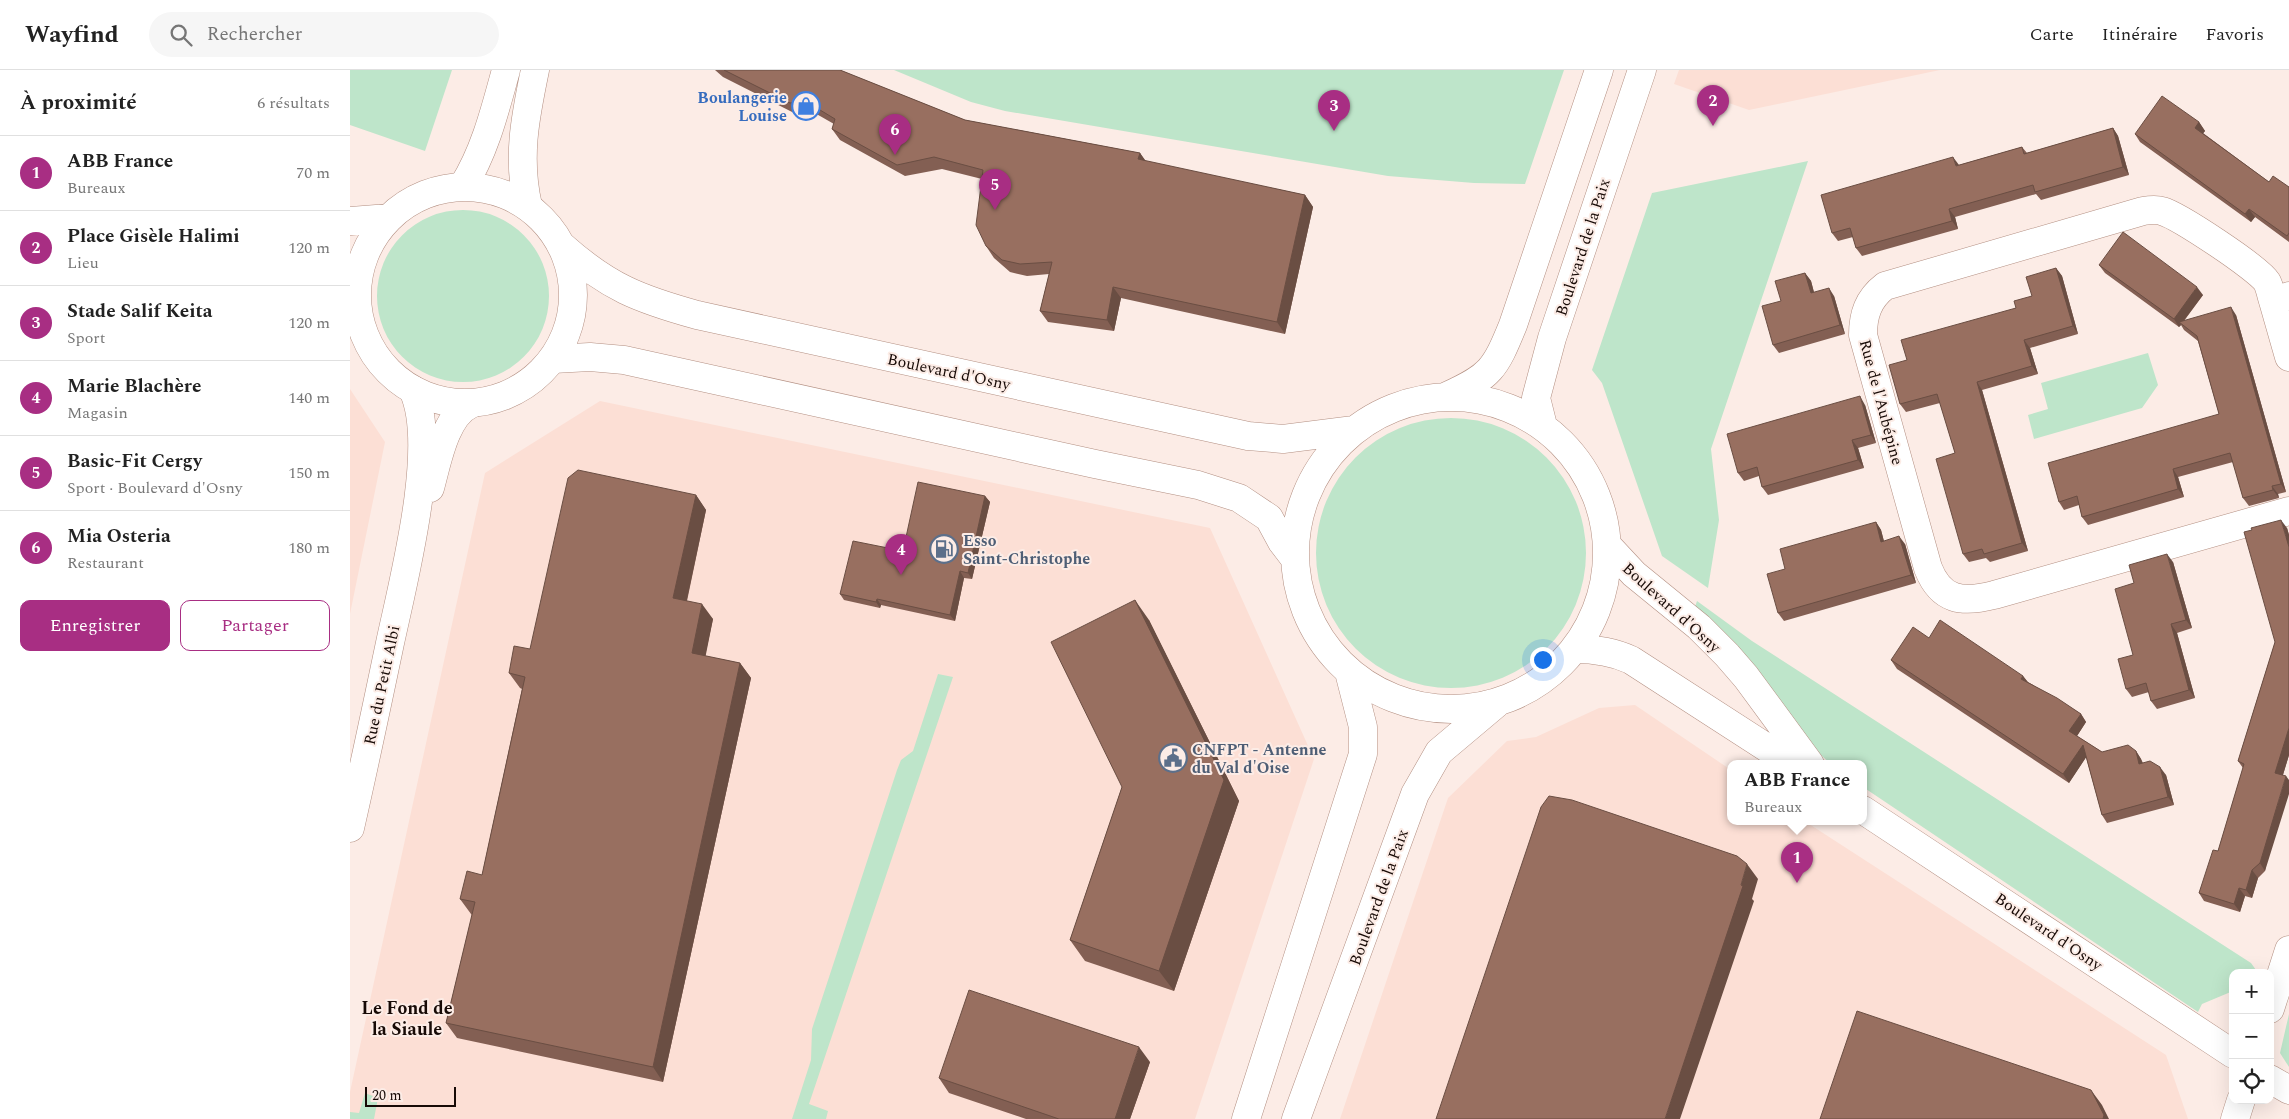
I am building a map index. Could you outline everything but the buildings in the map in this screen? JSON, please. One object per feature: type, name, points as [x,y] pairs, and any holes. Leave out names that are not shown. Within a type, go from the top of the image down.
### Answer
[{"type":"main road","points":[[462,186],[473,170],[482,147],[506,70]]},
{"type":"main road","points":[[528,206],[522,179],[522,149],[526,114],[535,70]]},
{"type":"main road","points":[[1447,396],[1481,378],[1499,359],[1513,325],[1599,70]]},
{"type":"main road","name":"Boulevard de la Paix","points":[[1543,426],[1536,398],[1552,338],[1642,70]]},
{"type":"main road","points":[[462,186],[480,187],[513,197],[528,206],[542,218],[562,246],[571,270],[574,296],[568,329],[553,359],[532,381],[519,390],[490,401],[471,404],[445,402],[413,390],[389,373],[379,361],[355,315],[357,288],[364,258],[378,231],[389,218],[409,202],[442,189],[462,186]]},
{"type":"main road","name":"Rue de l'Aubépine","points":[[2289,357],[2281,298],[2246,264],[2171,214],[2152,210],[2143,211],[1885,286],[1870,302],[1864,321],[1863,335],[1928,568],[1937,585],[1949,595],[1971,600],[1994,595],[2289,511]]},
{"type":"main road","points":[[350,221],[389,218]]},
{"type":"main road","name":"Boulevard d'Osny","points":[[562,246],[587,269],[624,290],[660,305],[697,315],[1248,436],[1283,439],[1354,430]]},
{"type":"main road","points":[[553,359],[590,357],[624,360],[1198,485],[1239,498],[1269,518],[1282,542],[1295,559]]},
{"type":"main road","name":"Rue du Petit Albi","points":[[350,828],[412,542],[418,499],[422,435],[421,417],[413,390]]},
{"type":"main road","points":[[1447,396],[1492,402],[1510,408],[1543,426],[1572,453],[1583,469],[1600,506],[1607,545],[1604,582],[1600,600],[1584,634],[1574,649],[1553,671],[1528,689],[1500,701],[1458,708],[1417,705],[1385,694],[1350,672],[1328,650],[1308,616],[1299,588],[1295,559],[1299,518],[1314,478],[1338,444],[1354,430],[1391,408],[1412,401],[1447,396]]},
{"type":"main road","name":"Rue du Petit Albi","points":[[412,542],[448,428],[461,411],[471,404]]},
{"type":"main road","name":"Boulevard d'Osny","points":[[1607,545],[1634,574],[1699,626],[1727,655],[1746,677],[1807,760]]},
{"type":"main road","points":[[1574,649],[1600,650],[1621,655],[1786,760]]},
{"type":"main road","points":[[1246,1119],[1363,754],[1365,744],[1362,718],[1350,672]]},
{"type":"main road","name":"Boulevard de la Paix","points":[[1296,1119],[1415,794],[1439,752],[1500,701]]},
{"type":"main road","name":"Boulevard d'Osny","points":[[1867,813],[2229,1051]]},
{"type":"main road","points":[[2274,997],[2289,950]]},
{"type":"main road","points":[[2274,1081],[2289,1090]]},
{"type":"main road","points":[[2235,1119],[2240,1104]]},
{"type":"shaded area","points":[[1679,70],[1940,70],[1749,110],[1674,84]]},
{"type":"shaded area","points":[[350,389],[385,442],[350,614]]},
{"type":"shaded area","points":[[600,401],[1210,528],[1314,759],[1195,1119],[350,1119],[350,1092],[485,473]]},
{"type":"shaded area","points":[[1635,705],[1727,767],[1727,825],[1811,825],[2166,1055],[2188,1119],[1340,1119],[1448,798],[1507,741],[1536,737],[1599,708]]},
{"type":"green space","points":[[350,70],[452,70],[425,151],[350,125]]},
{"type":"green space","points":[[894,70],[1564,70],[1525,184],[1474,183],[1388,176],[1005,111],[971,102]]},
{"type":"green space","points":[[1808,161],[1711,449],[1719,520],[1708,588],[1662,556],[1602,383],[1592,370],[1652,193]]},
{"type":"green space","points":[[455,210],[471,210],[504,220],[524,235],[539,255],[547,279],[549,296],[547,313],[539,337],[524,357],[504,372],[488,378],[471,382],[455,382],[422,372],[397,351],[387,337],[381,321],[377,304],[377,288],[387,255],[408,230],[422,220],[438,214]]},
{"type":"green space","points":[[2148,353],[2158,385],[2142,408],[2034,439],[2028,415],[2048,409],[2041,383]]},
{"type":"green space","points":[[1451,418],[1490,424],[1515,434],[1546,458],[1570,489],[1580,514],[1586,553],[1580,592],[1570,617],[1546,648],[1515,672],[1490,682],[1451,688],[1412,682],[1387,672],[1356,648],[1332,617],[1322,592],[1316,553],[1322,514],[1332,489],[1356,458],[1387,434],[1412,424]]},
{"type":"green space","points":[[1697,601],[1752,641],[2251,963],[2255,969],[2229,969],[2229,993],[2202,1004],[2198,1012],[1867,790],[1867,760],[1826,760],[1806,742],[1695,607]]},
{"type":"green space","points":[[938,674],[953,677],[809,1104],[828,1111],[826,1119],[792,1119],[811,1060],[812,1029],[897,770],[901,760],[913,751]]},
{"type":"green space","points":[[2289,1014],[2289,1067],[2280,1053]]},
{"type":"green space","points":[[365,1093],[378,1098],[374,1119],[350,1119],[350,1112],[359,1113]]},
{"type":"place","name":"Boulangerie Louise","points":[[806,106]]},
{"type":"place","name":"Place Gisèle Halimi","points":[[1713,126]]},
{"type":"place","name":"Stade Salif Keita","points":[[1334,131]]},
{"type":"place","name":"Mia Osteria","points":[[895,155]]},
{"type":"place","name":"Basic-Fit Cergy","points":[[995,210]]},
{"type":"place","name":"Esso Saint-Christophe","points":[[944,549]]},
{"type":"place","name":"Marie Blachère","points":[[901,575]]},
{"type":"place","name":"CNFPT - Antenne du Val d'Oise","points":[[1173,758]]},
{"type":"place","name":"ABB France","points":[[1797,883]]},
{"type":"district","name":"Le Fond de la Siaule","points":[[407,1018]]}]
